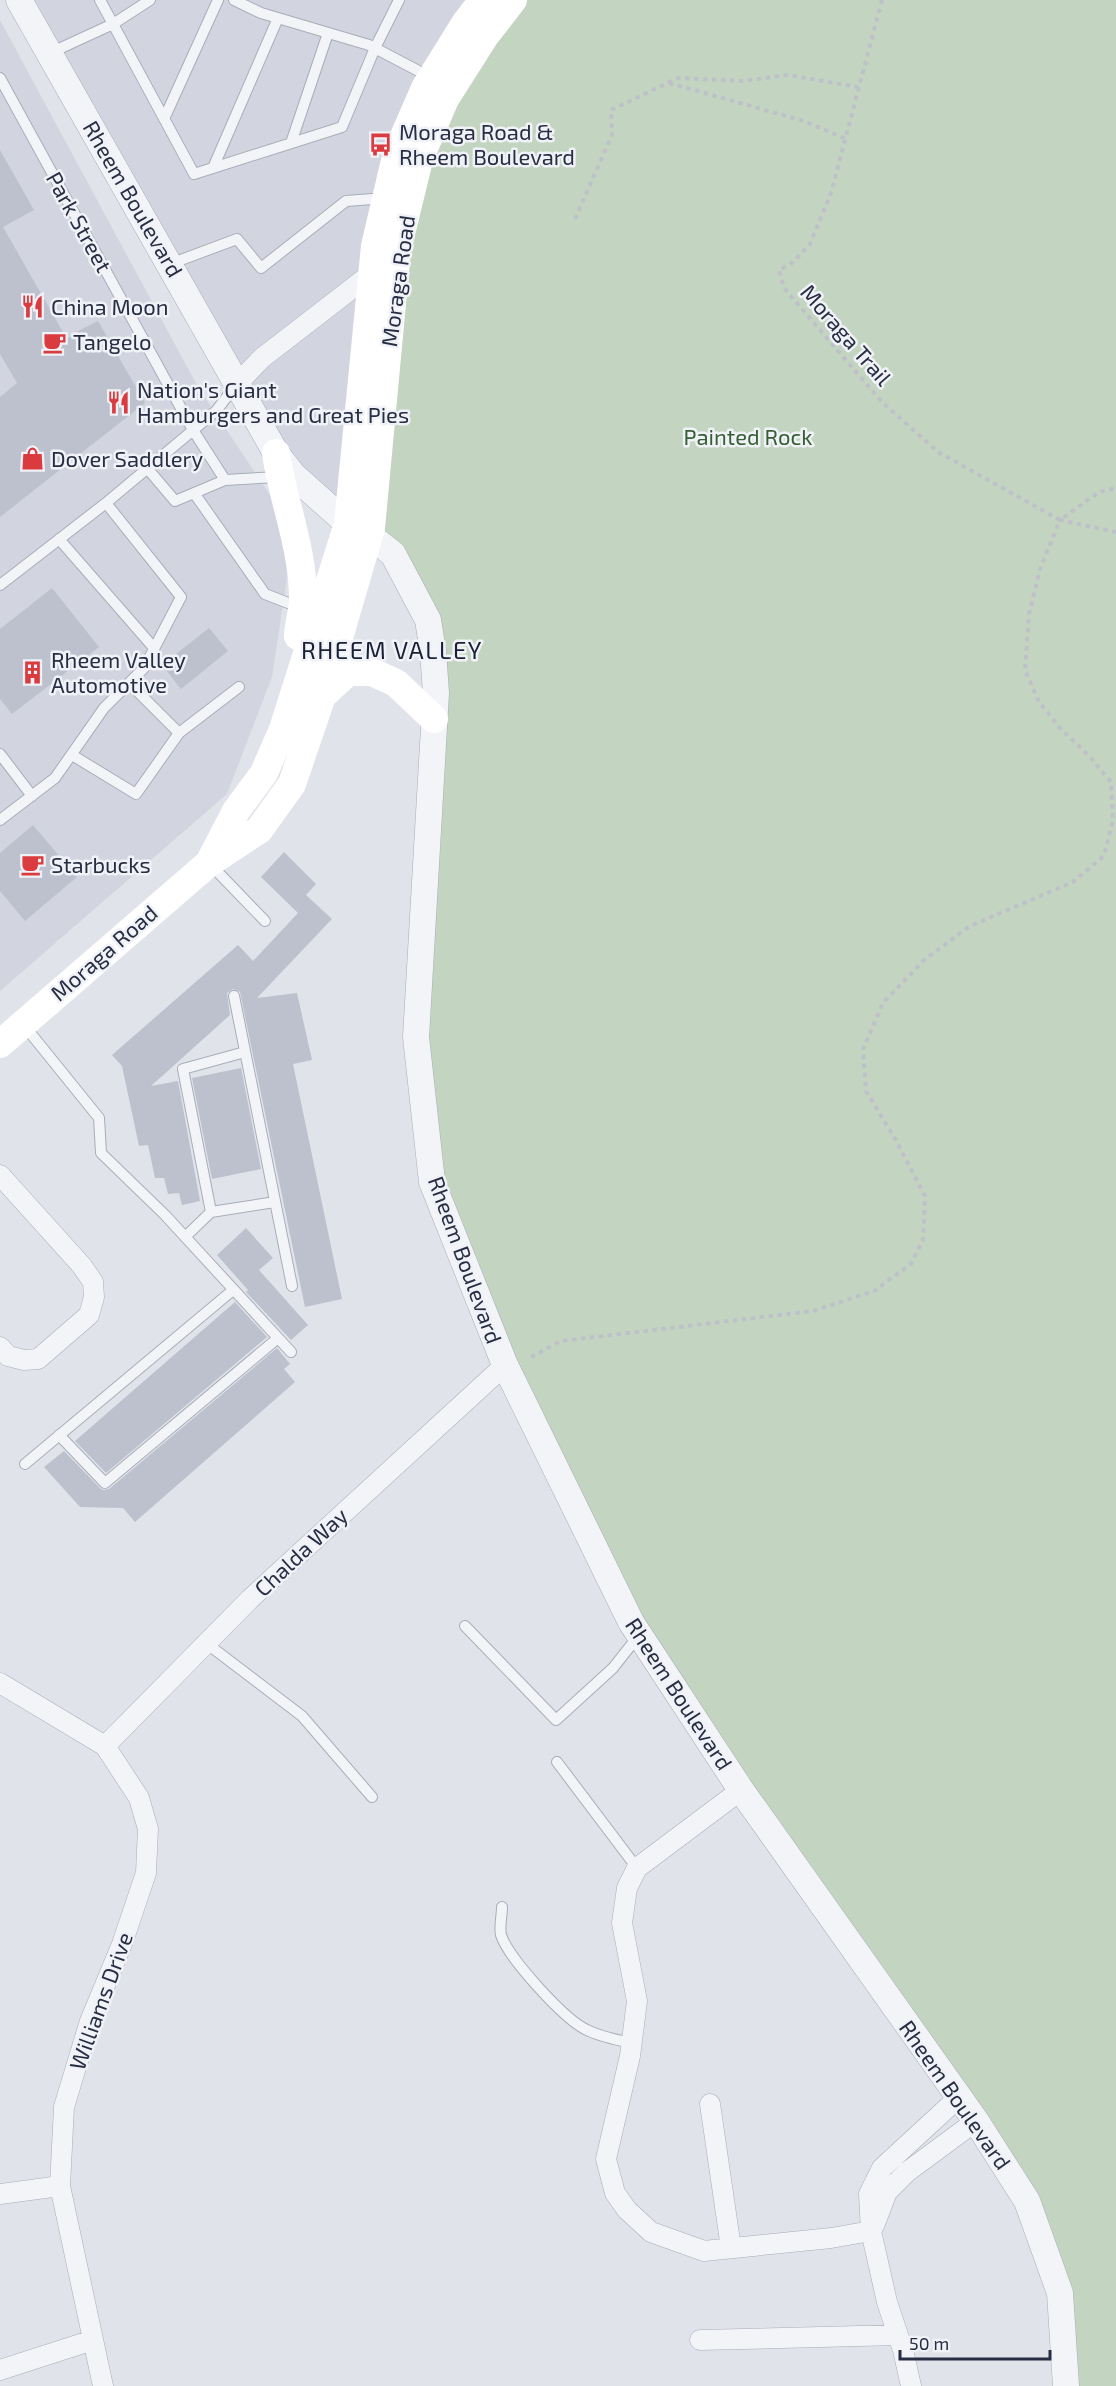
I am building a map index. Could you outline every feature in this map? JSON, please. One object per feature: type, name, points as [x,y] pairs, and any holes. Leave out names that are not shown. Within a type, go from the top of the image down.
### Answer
[{"type":"main road","name":"Moraga Road","points":[[0,1044],[209,863],[259,830],[292,784],[322,696],[359,529],[398,250],[419,160],[440,85],[466,22],[483,0]]},
{"type":"main road","name":"Moraga Road","points":[[209,863],[236,811],[264,773],[359,529],[372,273],[375,246],[397,152],[440,85],[485,36],[513,0]]},
{"type":"main road","points":[[278,465],[292,520],[303,600],[297,633],[299,680]]},
{"type":"main road","points":[[322,696],[348,672],[372,672],[396,683],[435,719]]},
{"type":"street","name":"Rheem Boulevard","points":[[19,0],[238,383],[278,465],[294,475],[393,554],[428,620],[436,693],[416,1037],[432,1182],[505,1365],[639,1635],[741,1790],[976,2121],[1027,2201],[1060,2292],[1066,2386]]},
{"type":"street","points":[[238,383],[262,358],[372,273]]},
{"type":"street","points":[[0,1175],[82,1266],[93,1282],[94,1297],[89,1315],[38,1359],[24,1360],[8,1356],[0,1347]]},
{"type":"street","name":"Chalda Way","points":[[105,1746],[250,1599],[505,1365]]},
{"type":"street","name":"Williams Drive","points":[[0,1683],[105,1746],[139,1798],[148,1829],[146,1873],[122,1944],[90,2022],[64,2107],[60,2186],[103,2386]]},
{"type":"street","points":[[741,1790],[636,1868],[627,1888],[622,1923],[638,2001],[632,2043],[606,2159],[615,2193],[627,2210],[651,2232],[704,2251],[831,2238],[871,2231]]},
{"type":"street","points":[[911,2386],[887,2302],[871,2231],[869,2193],[882,2168],[958,2098]]},
{"type":"street","points":[[710,2104],[731,2248]]},
{"type":"street","points":[[871,2231],[887,2192],[907,2172],[976,2121]]},
{"type":"street","points":[[0,2194],[60,2186]]},
{"type":"street","points":[[700,2340],[898,2335]]},
{"type":"street","points":[[0,2370],[93,2340]]},
{"type":"lane","points":[[100,0],[194,174],[342,127],[375,48],[399,0]]},
{"type":"lane","points":[[50,54],[113,24],[150,0]]},
{"type":"lane","points":[[164,119],[218,0]]},
{"type":"lane","points":[[234,0],[278,18],[375,48],[440,85]]},
{"type":"lane","points":[[213,168],[278,18]]},
{"type":"lane","points":[[291,143],[328,33]]},
{"type":"lane","name":"Park Street","points":[[0,78],[193,430],[225,480]]},
{"type":"lane","points":[[170,264],[237,239],[261,268],[346,201],[386,198]]},
{"type":"lane","points":[[0,585],[106,503],[216,411],[238,383]]},
{"type":"lane","points":[[147,468],[175,501],[225,480],[278,465]]},
{"type":"lane","points":[[194,493],[265,594],[302,608]]},
{"type":"lane","points":[[0,820],[55,778],[104,708],[144,668],[181,597],[106,503]]},
{"type":"lane","points":[[59,539],[154,648]]},
{"type":"lane","points":[[129,682],[179,733]]},
{"type":"lane","points":[[72,754],[136,794],[179,733],[239,687]]},
{"type":"lane","points":[[0,754],[32,796]]},
{"type":"lane","points":[[209,863],[265,921]]},
{"type":"lane","points":[[234,996],[292,1286]]},
{"type":"lane","points":[[23,1024],[99,1118],[101,1153],[185,1237],[291,1352]]},
{"type":"lane","points":[[211,1212],[183,1068],[245,1052]]},
{"type":"lane","points":[[185,1237],[211,1212],[275,1202]]},
{"type":"lane","points":[[25,1464],[233,1290]]},
{"type":"lane","points":[[59,1435],[105,1483],[278,1338]]},
{"type":"lane","points":[[465,1626],[556,1720],[613,1668],[639,1635]]},
{"type":"lane","points":[[206,1644],[302,1716],[372,1797]]},
{"type":"lane","points":[[557,1762],[636,1868]]},
{"type":"lane","points":[[502,1907],[500,1933],[513,1959],[547,1996],[585,2030],[632,2043]]},
{"type":"path","name":"Moraga Trail","points":[[882,0],[831,193],[810,244],[792,263],[779,270],[784,288],[881,401],[938,452],[1060,520]]},
{"type":"path","points":[[575,219],[612,135],[610,110],[678,78],[742,81],[788,75],[858,87]]},
{"type":"path","points":[[668,83],[804,121],[846,140]]},
{"type":"path","points":[[531,1357],[561,1341],[813,1311],[874,1291],[911,1264],[923,1240],[925,1196],[894,1137],[866,1091],[863,1049],[883,1003],[924,960],[970,926],[1073,882],[1104,856],[1113,819],[1111,782],[1039,702],[1025,670],[1029,614],[1040,569],[1060,520],[1100,492],[1116,488]]},
{"type":"path","points":[[1060,520],[1116,532]]},
{"type":"shaded area","points":[[19,0],[513,0],[369,535],[293,475]]},
{"type":"shaded area","points":[[0,20],[198,387],[294,531],[272,677],[227,794],[0,991]]},
{"type":"green space","name":"Painted Rock","points":[[513,0],[1116,0],[1116,2386],[1066,2386],[1027,2201],[639,1635],[432,1182],[416,1037],[433,651],[369,535],[419,160]]},
{"type":"building","points":[[0,150],[34,210],[3,227],[67,339],[98,321],[145,403],[0,517],[0,397],[17,383],[0,354]]},
{"type":"building","name":"Rheem Valley Automotive","points":[[52,588],[99,647],[12,714],[0,699],[0,629]]},
{"type":"building","points":[[209,628],[228,651],[181,689],[162,665]]},
{"type":"building","name":"Starbucks","points":[[33,825],[77,877],[25,921],[0,891],[0,853]]},
{"type":"building","points":[[284,852],[316,884],[306,895],[332,919],[257,998],[297,993],[312,1060],[293,1064],[342,1299],[305,1307],[240,992],[233,989],[227,993],[230,1015],[151,1086],[178,1081],[200,1201],[182,1205],[179,1193],[168,1194],[164,1178],[155,1178],[148,1145],[139,1146],[122,1066],[112,1055],[238,945],[253,961],[298,913],[261,877]]},
{"type":"building","points":[[241,1068],[261,1169],[212,1179],[192,1078]]},
{"type":"building","points":[[246,1228],[273,1258],[259,1270],[308,1325],[291,1340],[246,1292],[248,1290],[217,1255]]},
{"type":"building","points":[[235,1302],[267,1337],[106,1473],[75,1441]]},
{"type":"building","points":[[277,1348],[290,1364],[284,1369],[295,1382],[135,1522],[123,1508],[80,1507],[44,1467],[64,1451],[100,1488],[109,1489]]},
{"type":"place","name":"Moraga Road & Rheem Boulevard","points":[[381,145]]},
{"type":"place","name":"China Moon","points":[[33,307]]},
{"type":"place","name":"Tangelo","points":[[55,342]]},
{"type":"place","name":"Nation's Giant Hamburgers and Great Pies","points":[[119,403]]},
{"type":"place","name":"Dover Saddlery","points":[[33,459]]},
{"type":"place","name":"Rheem Valley Automotive","points":[[33,673]]},
{"type":"place","name":"Starbucks","points":[[33,865]]},
{"type":"district","name":"RHEEM VALLEY","points":[[392,651]]}]
